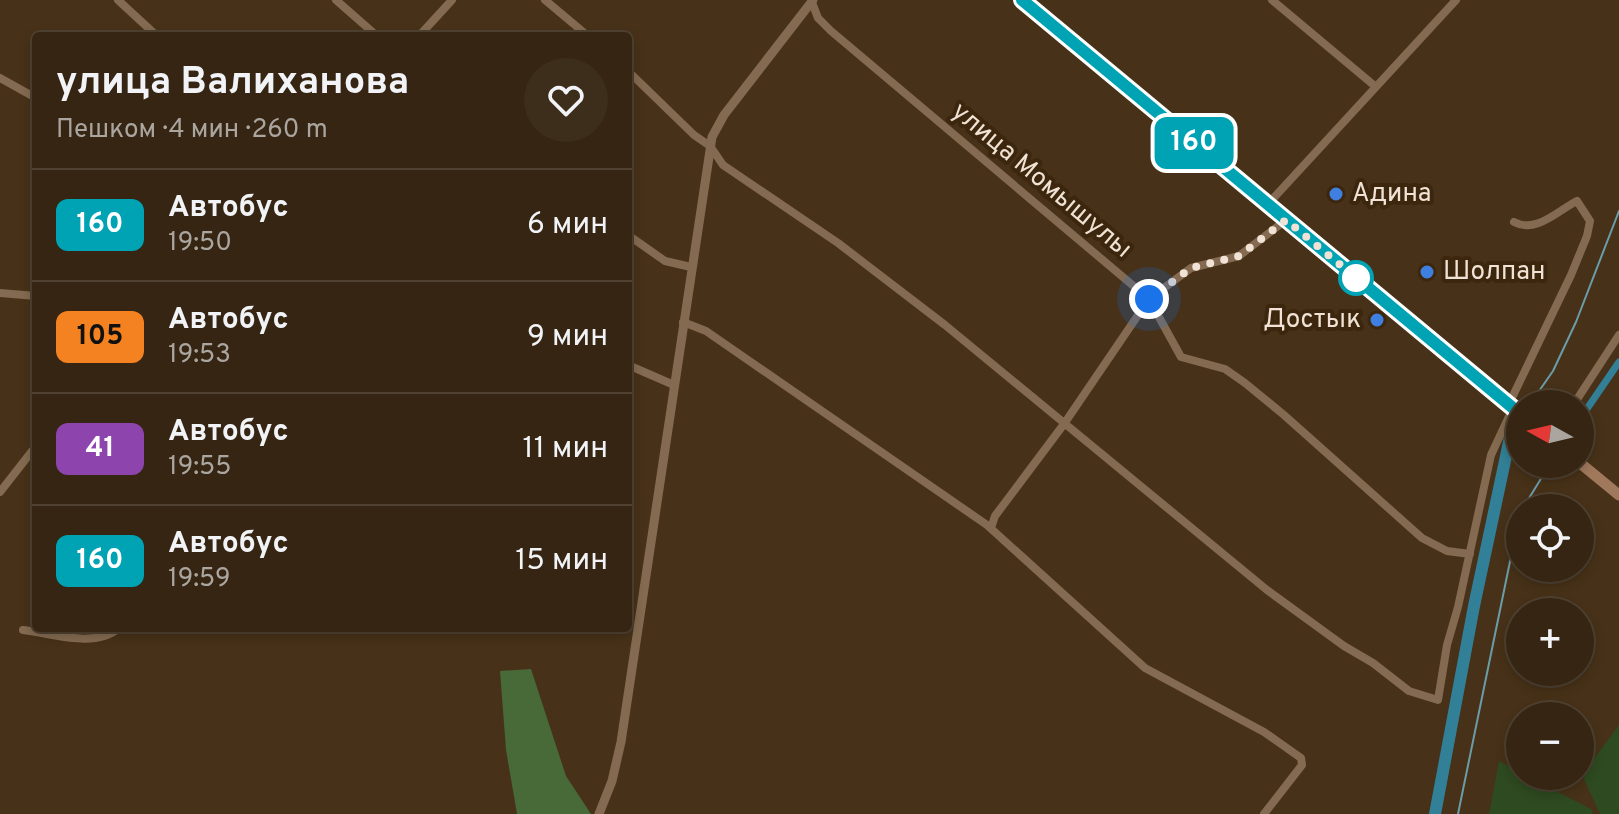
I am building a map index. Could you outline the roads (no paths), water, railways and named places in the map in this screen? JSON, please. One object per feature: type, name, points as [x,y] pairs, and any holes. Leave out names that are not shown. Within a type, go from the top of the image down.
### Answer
[{"type":"main road","points":[[1022,0],[1506,401]]},
{"type":"main road","points":[[1594,474],[1619,495]]},
{"type":"street","points":[[118,0],[153,32]]},
{"type":"street","points":[[336,0],[372,32]]},
{"type":"street","points":[[423,32],[452,0]]},
{"type":"street","points":[[545,0],[583,32]]},
{"type":"street","points":[[599,814],[612,781],[621,742],[710,146],[724,115],[812,0]]},
{"type":"street","name":"улица Момышулы","points":[[812,0],[818,18],[831,31],[1149,299],[1181,357],[1225,369],[1284,415],[1422,538],[1447,551],[1470,554]]},
{"type":"street","points":[[1272,0],[1376,87]]},
{"type":"street","points":[[1268,204],[1456,0]]},
{"type":"street","points":[[632,75],[694,135],[710,146],[723,165],[838,243],[945,325],[1267,590],[1409,691],[1423,697],[1438,700],[1447,645],[1491,455],[1506,424]]},
{"type":"street","points":[[0,78],[32,96]]},
{"type":"street","points":[[1514,222],[1522,226],[1531,225],[1577,201],[1590,221],[1587,236],[1522,390]]},
{"type":"street","points":[[991,528],[995,516],[1064,424],[1149,299],[1191,268],[1239,256],[1286,220]]},
{"type":"street","points":[[632,238],[665,261],[691,267]]},
{"type":"street","points":[[0,293],[32,296]]},
{"type":"street","points":[[683,322],[706,331],[991,528],[1145,668],[1264,732],[1301,758],[1302,765],[1264,814]]},
{"type":"street","points":[[1583,390],[1619,335]]},
{"type":"street","points":[[632,367],[674,385]]},
{"type":"street","points":[[0,492],[32,451]]},
{"type":"street","points":[[23,630],[32,631]]},
{"type":"street","points":[[39,632],[94,639],[114,632]]},
{"type":"waterway","points":[[1540,390],[1553,371],[1576,322],[1619,211]]},
{"type":"waterway","points":[[1594,399],[1619,362]]},
{"type":"waterway","points":[[1435,814],[1506,456]]},
{"type":"waterway","points":[[1532,494],[1541,478]]},
{"type":"waterway","points":[[1458,814],[1506,581]]},
{"type":"place","name":"Адина","points":[[1336,194]]},
{"type":"place","name":"Шолпан","points":[[1427,272]]},
{"type":"place","name":"Достык","points":[[1377,320]]}]
